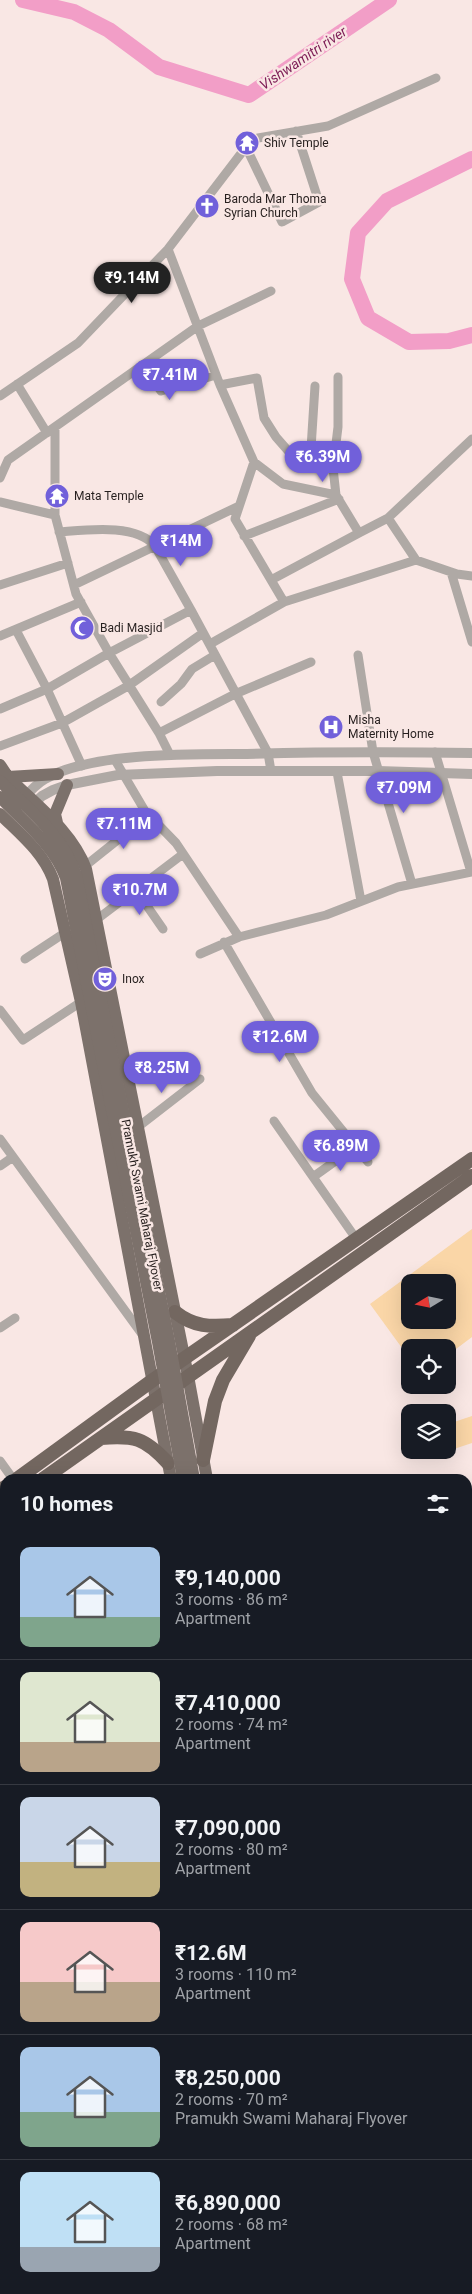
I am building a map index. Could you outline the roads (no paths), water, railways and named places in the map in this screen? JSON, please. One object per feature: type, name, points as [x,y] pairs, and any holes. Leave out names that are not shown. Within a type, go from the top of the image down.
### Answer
[{"type":"highway","points":[[22,1474],[472,1159]]},
{"type":"highway","points":[[50,1474],[472,1176]]},
{"type":"highway","points":[[175,1312],[188,1321],[202,1326],[234,1325]]},
{"type":"highway","points":[[203,1460],[215,1401],[223,1380],[252,1331]]},
{"type":"highway","points":[[101,1438],[126,1437],[143,1440],[150,1444],[168,1463]]},
{"type":"main road","points":[[0,765],[4,779],[30,799],[70,838],[85,866],[185,1359],[206,1474]]},
{"type":"main road","points":[[4,779],[58,774]]},
{"type":"main road","name":"Pramukh Swami Maharaj Flyover","points":[[4,779],[58,840],[70,858],[76,874],[169,1341],[193,1474]]},
{"type":"main road","points":[[58,827],[54,814],[67,785]]},
{"type":"main road","name":"Pramukh Swami Maharaj Flyover","points":[[0,797],[50,849],[62,866],[66,878],[158,1342],[182,1474]]},
{"type":"main road","points":[[5,820],[40,854],[48,866],[66,932],[154,1380],[170,1474]]},
{"type":"street","points":[[0,396],[78,343],[168,249],[246,147],[258,138],[328,126],[436,78]]},
{"type":"street","points":[[246,147],[282,222],[319,202],[296,131]]},
{"type":"street","points":[[168,249],[220,385],[254,462],[283,484],[337,497]]},
{"type":"street","points":[[0,465],[198,326],[271,291]]},
{"type":"street","points":[[142,365],[161,391],[216,375]]},
{"type":"street","points":[[338,377],[338,428],[333,468],[337,497],[359,534]]},
{"type":"street","points":[[220,385],[257,378],[264,418],[276,437],[298,461],[333,468]]},
{"type":"street","points":[[17,384],[51,430],[55,515],[74,585],[81,602],[128,686],[159,733],[170,755]]},
{"type":"street","points":[[310,464],[315,386]]},
{"type":"street","points":[[271,580],[388,518],[472,439]]},
{"type":"street","points":[[0,478],[8,460],[11,458]]},
{"type":"street","points":[[254,462],[234,519],[284,602]]},
{"type":"street","points":[[244,536],[337,497]]},
{"type":"street","points":[[0,502],[55,515]]},
{"type":"street","points":[[74,585],[239,506]]},
{"type":"street","points":[[388,518],[416,560]]},
{"type":"street","points":[[60,532],[110,528],[149,538],[210,644],[268,753],[271,771]]},
{"type":"street","points":[[210,644],[284,602],[416,560],[451,572],[472,576]]},
{"type":"street","points":[[0,585],[68,563]]},
{"type":"street","points":[[451,572],[472,641]]},
{"type":"street","points":[[0,636],[81,602]]},
{"type":"street","points":[[0,709],[47,689],[109,653],[191,610]]},
{"type":"street","points":[[16,630],[47,689],[82,766]]},
{"type":"street","points":[[0,746],[62,723],[128,686],[203,633]]},
{"type":"street","points":[[161,702],[181,684],[192,669],[215,654]]},
{"type":"street","points":[[358,655],[372,752],[412,884]]},
{"type":"street","points":[[159,733],[235,694],[311,662]]},
{"type":"street","points":[[200,954],[239,936],[326,915],[398,887],[472,872],[435,752]]},
{"type":"street","points":[[5,820],[30,799],[45,779],[82,766],[114,760],[170,755],[268,753],[472,753]]},
{"type":"street","points":[[114,760],[149,815],[176,843],[239,936]]},
{"type":"street","points":[[30,799],[67,785],[124,776],[216,771],[378,771],[472,774]]},
{"type":"street","points":[[337,772],[361,901]]},
{"type":"street","points":[[85,866],[149,815]]},
{"type":"street","points":[[96,920],[183,854]]},
{"type":"street","points":[[136,890],[163,930]]},
{"type":"street","points":[[25,959],[66,932]]},
{"type":"street","points":[[224,942],[312,1093],[368,1162]]},
{"type":"street","points":[[0,1010],[23,1040],[81,1002]]},
{"type":"street","points":[[138,1127],[200,1079]]},
{"type":"street","points":[[274,1121],[357,1240]]},
{"type":"street","points":[[0,1139],[145,1338]]},
{"type":"street","points":[[313,1177],[355,1147]]},
{"type":"street","points":[[0,1166],[13,1157]]},
{"type":"street","points":[[0,1328],[15,1318]]},
{"type":"street","points":[[0,1461],[11,1474]]},
{"type":"waterway","name":"Vishwamitri river","points":[[23,0],[74,12],[109,30],[159,67],[249,95],[389,0]]},
{"type":"waterway","name":"Vishwamitri river","points":[[472,159],[387,201],[358,233],[352,279],[368,318],[409,342],[449,341],[472,335]]},
{"type":"place","name":"Shiv Temple","points":[[247,143]]},
{"type":"place","name":"Baroda Mar Thoma Syrian Church","points":[[207,206]]},
{"type":"place","name":"Mata Temple","points":[[57,496]]},
{"type":"place","name":"Badi Masjid","points":[[82,628]]},
{"type":"place","name":"Misha Maternity Home","points":[[331,727]]},
{"type":"place","name":"Inox","points":[[105,979]]}]
